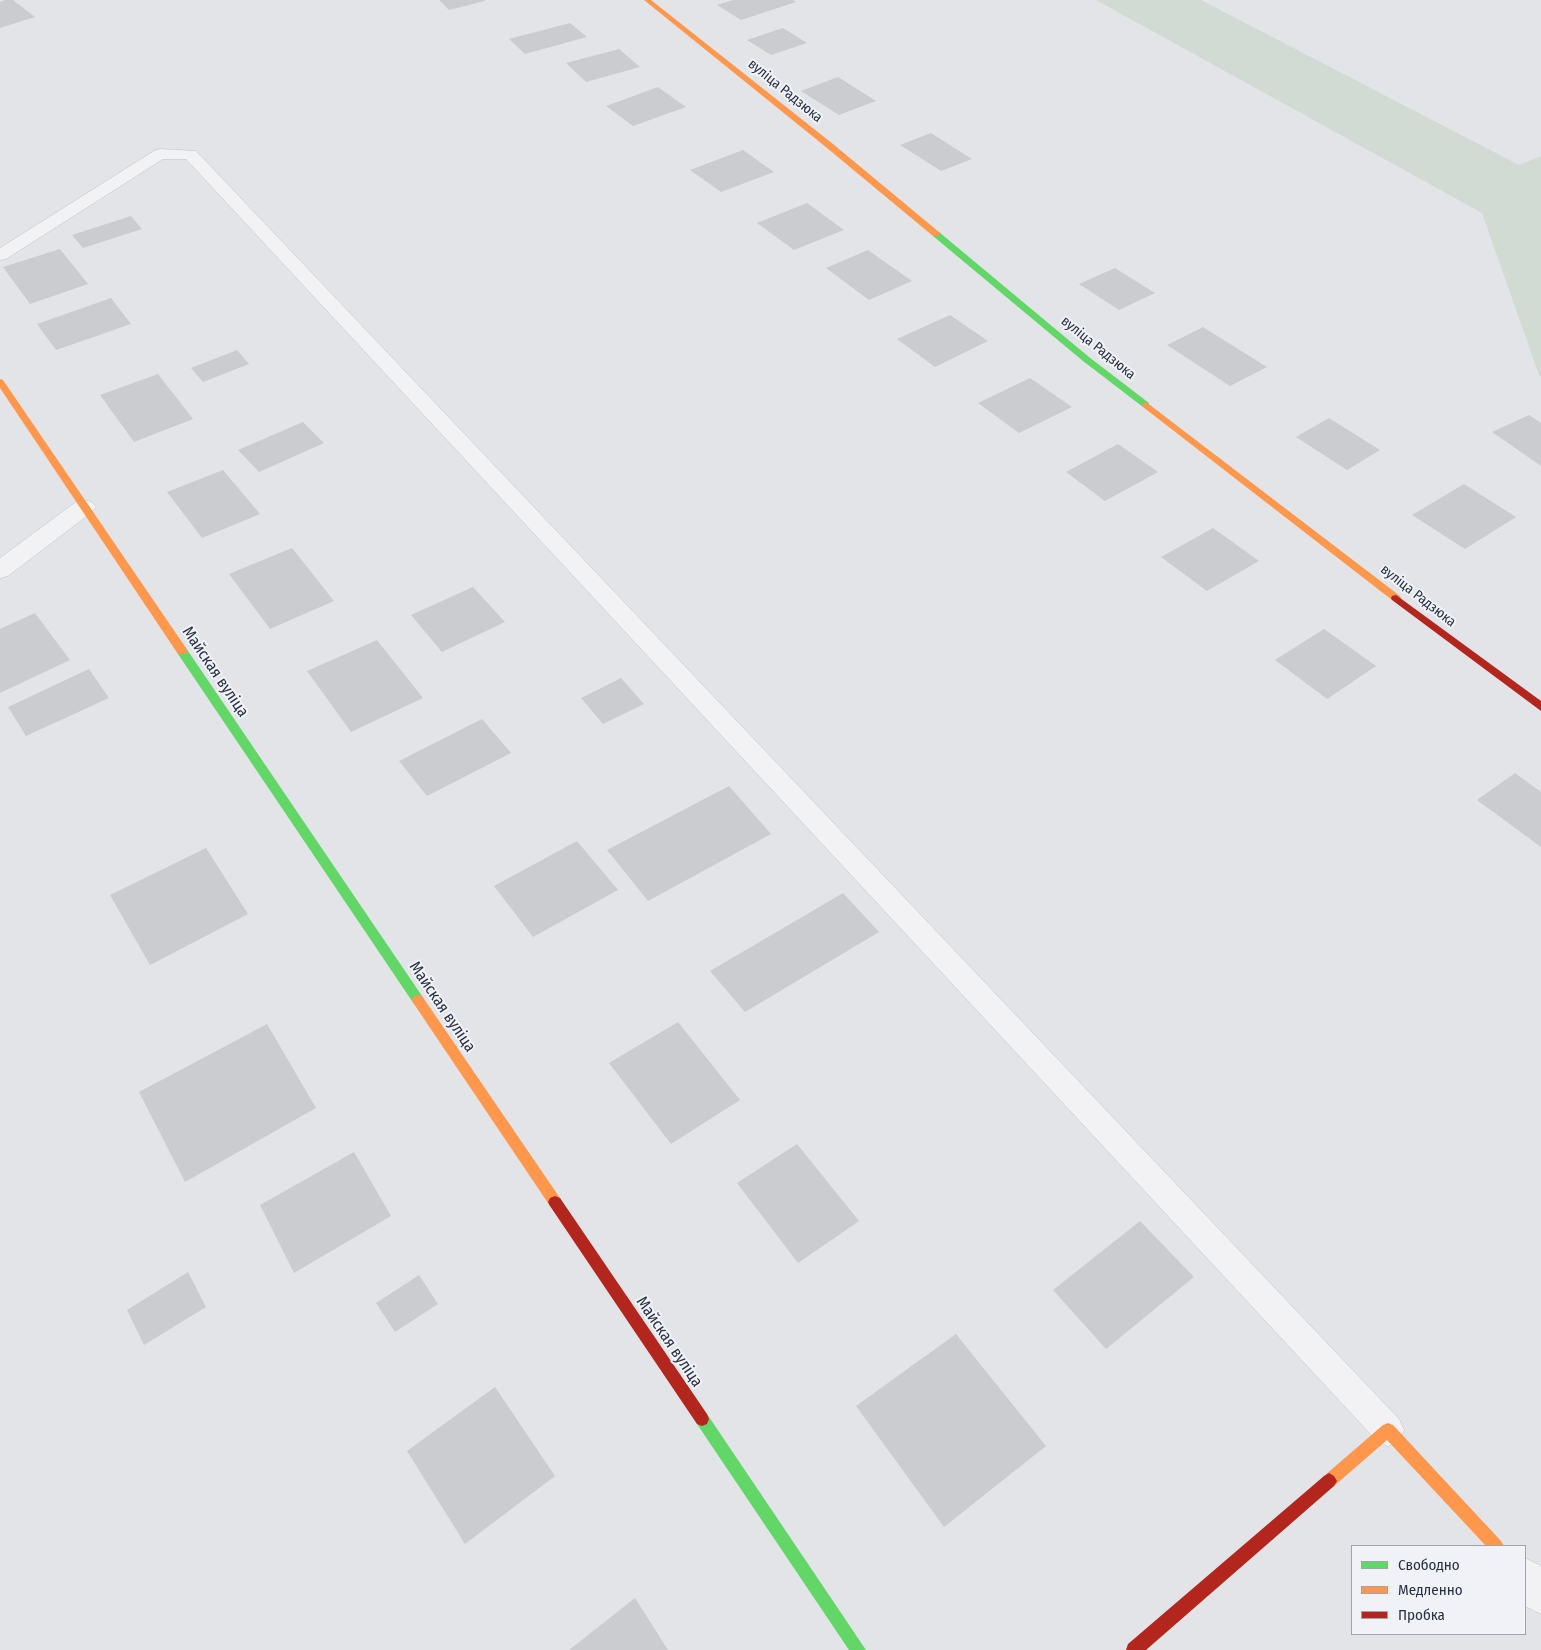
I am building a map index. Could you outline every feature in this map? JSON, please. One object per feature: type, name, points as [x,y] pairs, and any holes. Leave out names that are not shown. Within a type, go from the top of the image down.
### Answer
[{"type":"street","name":"вуліца Радзюка","points":[[647,0],[830,146],[1086,359],[1466,652],[1541,707]]},
{"type":"street","name":"Майская вуліца","points":[[0,382],[858,1650]]},
{"type":"street","points":[[0,570],[84,507]]},
{"type":"street","points":[[1134,1650],[1388,1430],[1495,1545]]},
{"type":"street","points":[[1526,1578],[1541,1595]]},
{"type":"lane","points":[[0,255],[160,154],[190,154],[1388,1430]]},
{"type":"shaded area","points":[[1096,0],[1201,0],[1519,165],[1541,156],[1541,376],[1539,375],[1482,213]]},
{"type":"building","points":[[13,0],[35,17],[0,28],[0,2]]},
{"type":"building","points":[[439,0],[485,0],[485,1],[449,10]]},
{"type":"building","points":[[733,0],[793,0],[796,2],[741,20],[717,5]]},
{"type":"building","points":[[570,23],[587,37],[525,54],[509,39]]},
{"type":"building","points":[[783,28],[807,43],[771,55],[747,40]]},
{"type":"building","points":[[619,49],[640,67],[586,82],[566,63]]},
{"type":"building","points":[[838,77],[876,101],[839,115],[801,91]]},
{"type":"building","points":[[658,87],[686,107],[633,126],[606,106]]},
{"type":"building","points":[[931,133],[972,159],[941,171],[900,145]]},
{"type":"building","points":[[743,150],[774,172],[721,192],[690,170]]},
{"type":"building","points":[[807,203],[844,230],[794,250],[757,223]]},
{"type":"building","points":[[131,216],[142,229],[83,248],[72,235]]},
{"type":"building","points":[[60,249],[88,284],[30,304],[3,267]]},
{"type":"building","points":[[868,250],[912,281],[869,300],[826,268]]},
{"type":"building","points":[[1115,268],[1155,293],[1119,310],[1079,284]]},
{"type":"building","points":[[111,298],[131,324],[56,350],[37,324]]},
{"type":"building","points":[[950,315],[988,341],[935,367],[897,339]]},
{"type":"building","points":[[1203,327],[1267,367],[1230,386],[1167,345]]},
{"type":"building","points":[[237,350],[249,364],[203,382],[191,368]]},
{"type":"building","points":[[158,374],[193,419],[134,442],[100,395]]},
{"type":"building","points":[[1030,378],[1072,407],[1019,433],[978,403]]},
{"type":"building","points":[[1529,415],[1541,423],[1541,466],[1492,432]]},
{"type":"building","points":[[1329,418],[1380,450],[1347,470],[1296,437]]},
{"type":"building","points":[[303,422],[324,443],[259,472],[238,450]]},
{"type":"building","points":[[1118,444],[1158,472],[1105,501],[1066,472]]},
{"type":"building","points":[[223,470],[260,514],[202,538],[167,492]]},
{"type":"building","points":[[1464,484],[1516,517],[1465,549],[1412,515]]},
{"type":"building","points":[[1213,528],[1259,561],[1207,591],[1161,557]]},
{"type":"building","points":[[292,548],[334,601],[270,629],[229,574]]},
{"type":"building","points":[[473,587],[505,622],[442,652],[411,615]]},
{"type":"building","points":[[35,613],[70,660],[0,693],[0,629]]},
{"type":"building","points":[[1324,629],[1376,666],[1327,699],[1275,660]]},
{"type":"building","points":[[377,640],[423,698],[351,732],[307,671]]},
{"type":"building","points":[[89,669],[109,698],[26,736],[8,707]]},
{"type":"building","points":[[621,678],[644,704],[603,724],[581,698]]},
{"type":"building","points":[[482,719],[511,753],[427,796],[399,761]]},
{"type":"building","points":[[1515,773],[1541,792],[1541,847],[1477,800]]},
{"type":"building","points":[[729,786],[771,834],[648,901],[607,850]]},
{"type":"building","points":[[577,841],[618,890],[533,937],[494,886]]},
{"type":"building","points":[[206,848],[248,914],[150,965],[110,895]]},
{"type":"building","points":[[843,893],[879,932],[745,1012],[710,971]]},
{"type":"building","points":[[678,1022],[740,1100],[671,1144],[609,1063]]},
{"type":"building","points":[[267,1024],[316,1108],[185,1182],[139,1092]]},
{"type":"building","points":[[797,1144],[859,1221],[798,1263],[737,1183]]},
{"type":"building","points":[[354,1152],[391,1216],[294,1273],[260,1205]]},
{"type":"building","points":[[1140,1221],[1194,1277],[1106,1349],[1053,1290]]},
{"type":"building","points":[[188,1272],[206,1307],[144,1345],[127,1310]]},
{"type":"building","points":[[419,1275],[438,1304],[395,1332],[376,1303]]},
{"type":"building","points":[[956,1334],[1046,1446],[944,1527],[856,1406]]},
{"type":"building","points":[[495,1387],[555,1476],[465,1544],[407,1451]]},
{"type":"building","points":[[635,1598],[668,1650],[569,1650]]},
{"type":"traffic: fast","points":[[936,234],[1086,359],[1146,405]]},
{"type":"traffic: fast","points":[[182,651],[418,1000]]},
{"type":"traffic: fast","points":[[702,1419],[858,1650]]},
{"type":"traffic: slow","points":[[647,0],[830,146],[936,234]]},
{"type":"traffic: slow","points":[[0,382],[182,651]]},
{"type":"traffic: slow","points":[[1146,405],[1396,598]]},
{"type":"traffic: slow","points":[[418,1000],[555,1202]]},
{"type":"traffic: slow","points":[[1329,1481],[1388,1430],[1495,1545]]},
{"type":"traffic: jam","points":[[1396,598],[1541,707]]},
{"type":"traffic: jam","points":[[555,1202],[702,1419]]},
{"type":"traffic: jam","points":[[1134,1650],[1329,1481]]}]
